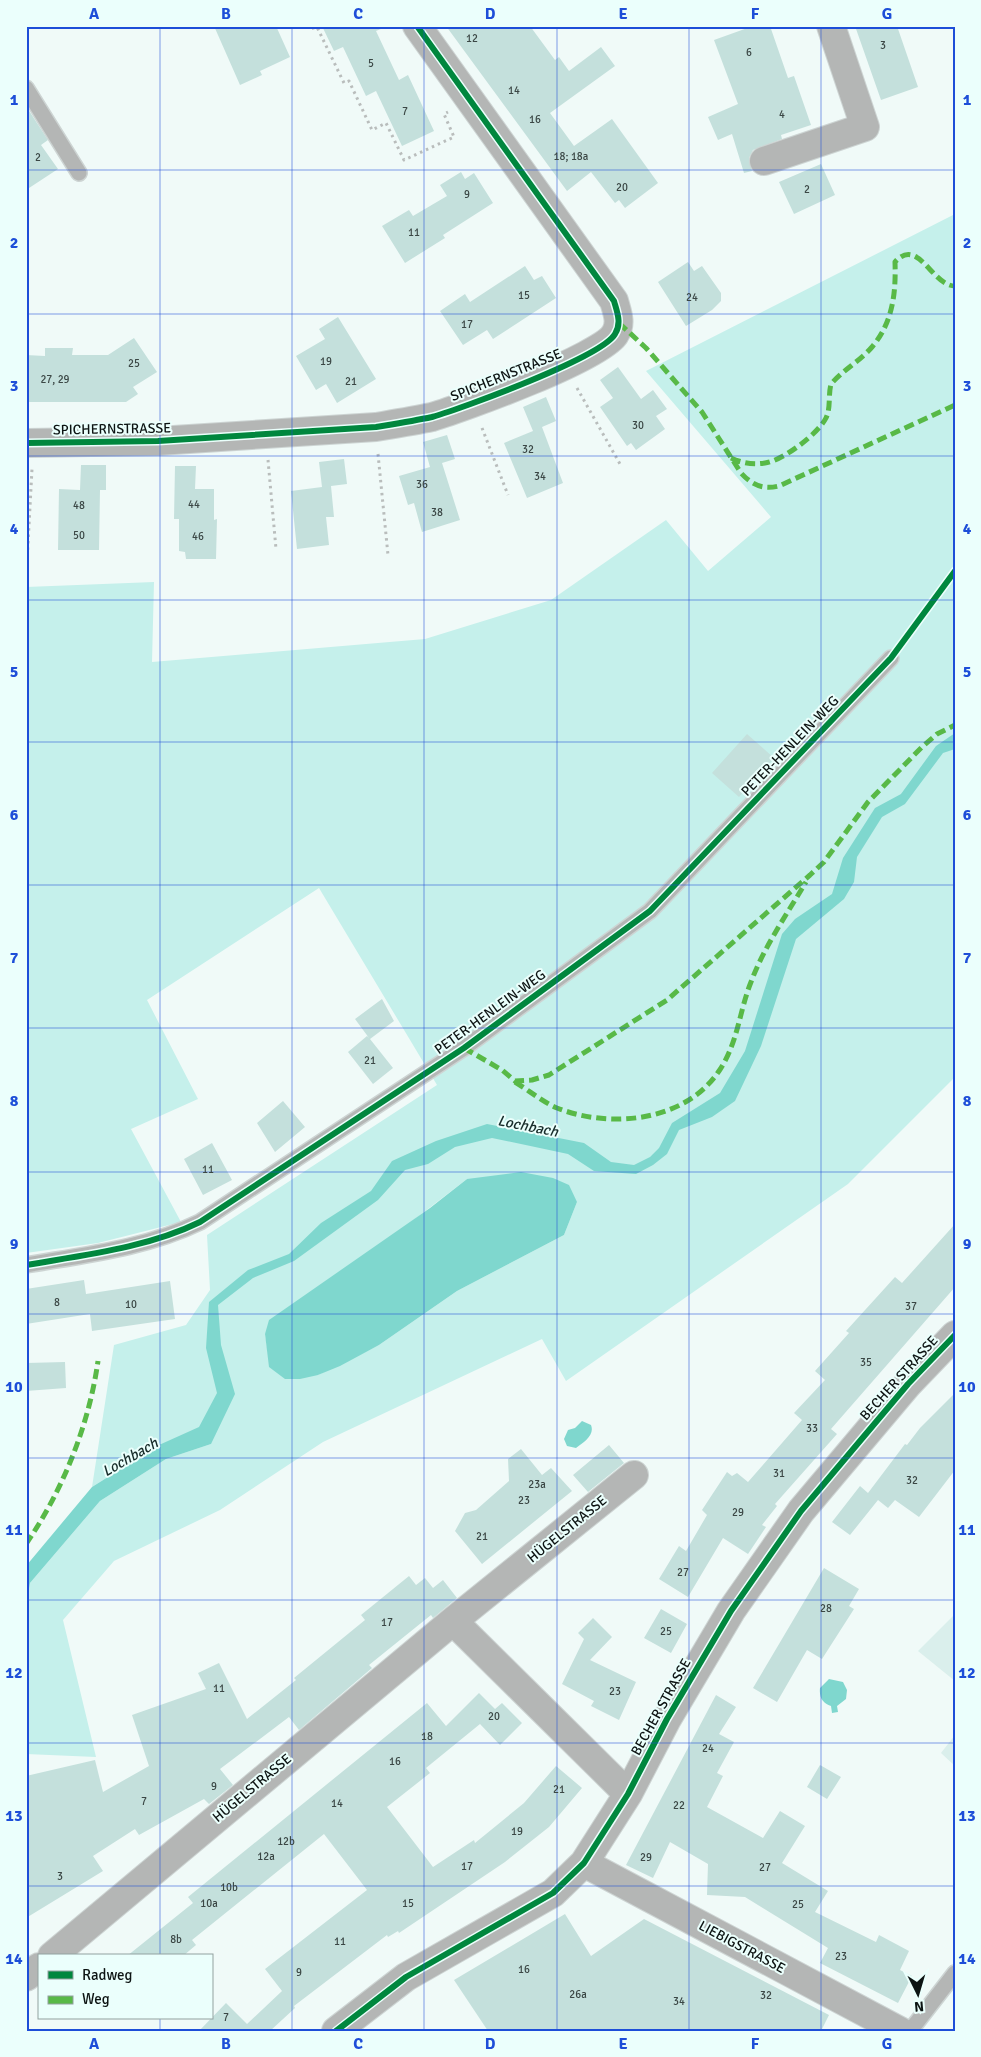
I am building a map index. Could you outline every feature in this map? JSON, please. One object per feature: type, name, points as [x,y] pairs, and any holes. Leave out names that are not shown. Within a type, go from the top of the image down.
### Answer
[{"type":"street","name":"SPICHERNSTRASSE","points":[[30,443],[158,441],[376,427],[432,416],[473,403],[565,366],[608,343],[615,334],[619,323],[614,301],[417,26]]},
{"type":"street","points":[[764,161],[865,127],[831,26]]},
{"type":"street","name":"BECHER STRASSE","points":[[336,2031],[406,1977],[553,1894],[584,1863],[628,1794],[667,1719],[731,1611],[801,1511],[908,1384],[955,1334]]},
{"type":"street","name":"HÜGELSTRASSE","points":[[54,1954],[453,1621],[634,1475]]},
{"type":"street","points":[[453,1621],[628,1794]]},
{"type":"street","name":"LIEBIGSTRASSE","points":[[584,1863],[900,2031]]},
{"type":"street","points":[[26,1976],[38,1968]]},
{"type":"lane","points":[[26,88],[79,173]]},
{"type":"lane","name":"PETER-HENLEIN-WEG","points":[[26,1264],[152,1240],[179,1232],[200,1222],[464,1048],[650,911],[891,658]]},
{"type":"lane","points":[[910,2031],[955,1973]]},
{"type":"path","points":[[307,26],[309,30],[317,27],[344,83],[349,81],[372,130],[386,123],[404,160],[454,136],[444,114],[470,100]]},
{"type":"path","points":[[565,366],[620,464]]},
{"type":"path","points":[[473,403],[508,495]]},
{"type":"path","points":[[376,427],[388,555]]},
{"type":"path","points":[[266,435],[276,549]]},
{"type":"path","points":[[26,563],[30,443]]},
{"type":"shaded area","points":[[955,214],[955,1077],[848,1184],[566,1381],[542,1339],[323,1442],[220,1510],[114,1561],[63,1620],[96,1757],[26,1754],[26,1607],[30,1583],[100,1501],[166,1459],[211,1444],[159,1445],[92,1487],[114,1345],[186,1325],[210,1290],[207,1235],[437,1085],[319,888],[147,1000],[198,1099],[131,1129],[181,1222],[98,1243],[26,1253],[26,587],[154,582],[152,662],[425,639],[551,600],[666,520],[708,571],[771,517],[646,371]],"holes":[[[467,1179],[577,1202],[564,1235],[457,1291],[379,1345],[318,1375],[270,1367],[265,1334]]]},
{"type":"shaded area","points":[[955,1614],[955,1681],[918,1651]]},
{"type":"shaded area","points":[[955,1735],[955,1766],[941,1753]]},
{"type":"water","points":[[955,733],[955,749],[943,753],[905,804],[882,817],[857,857],[854,882],[844,899],[796,939],[761,1046],[735,1101],[712,1117],[679,1130],[667,1154],[653,1165],[636,1174],[594,1171],[568,1154],[492,1138],[455,1147],[428,1164],[405,1170],[378,1200],[294,1261],[253,1278],[218,1305],[221,1345],[235,1394],[211,1444],[166,1459],[100,1501],[30,1583],[26,1607],[26,1566],[92,1487],[159,1445],[199,1427],[217,1393],[206,1348],[209,1302],[248,1270],[289,1254],[321,1223],[371,1191],[392,1161],[436,1141],[487,1124],[584,1143],[611,1162],[634,1165],[650,1157],[659,1148],[672,1123],[720,1093],[745,1051],[782,934],[795,919],[832,894],[843,858],[875,808],[901,794],[936,746]]},
{"type":"water","points":[[521,1172],[553,1178],[569,1185],[577,1202],[564,1235],[457,1291],[379,1345],[340,1366],[318,1375],[300,1379],[285,1379],[269,1367],[265,1334],[269,1320],[430,1208],[467,1179]]},
{"type":"water","points":[[582,1421],[591,1425],[590,1435],[576,1448],[567,1446],[564,1439],[568,1430],[575,1428]]},
{"type":"water","points":[[829,1679],[843,1682],[847,1690],[846,1699],[837,1706],[838,1712],[832,1713],[831,1706],[824,1702],[820,1695],[820,1688]]},
{"type":"building","points":[[214,26],[276,26],[290,57],[260,71],[262,75],[240,85]]},
{"type":"building","points":[[322,26],[388,26],[376,31],[399,80],[408,75],[434,131],[402,146],[376,91],[366,96],[343,47],[334,51]]},
{"type":"building","points":[[446,26],[530,26],[555,60],[559,57],[569,71],[601,47],[615,66],[550,113],[574,146],[612,119],[658,183],[625,208],[619,200],[615,203],[591,172],[567,191]]},
{"type":"building","points":[[753,26],[770,26],[788,78],[794,76],[811,125],[781,135],[782,139],[753,150],[749,158],[752,171],[744,173],[732,134],[718,140],[708,117],[738,104],[714,40]]},
{"type":"building","points":[[855,26],[897,26],[918,87],[881,100]]},
{"type":"building","points":[[26,106],[48,140],[41,145],[58,169],[26,190]]},
{"type":"building","points":[[821,164],[835,195],[794,214],[779,182]]},
{"type":"building","points":[[461,172],[465,179],[474,173],[493,203],[443,235],[445,238],[405,263],[382,226],[409,210],[413,216],[447,196],[440,185]]},
{"type":"building","points":[[688,262],[694,271],[702,266],[721,293],[721,301],[712,310],[686,326],[658,282]]},
{"type":"building","points":[[525,266],[534,280],[542,276],[556,298],[493,339],[487,330],[463,345],[440,311],[465,294],[470,302]]},
{"type":"building","points":[[338,317],[376,379],[337,403],[326,384],[316,390],[296,356],[325,339],[319,329]]},
{"type":"building","points":[[134,338],[157,372],[133,387],[138,394],[126,402],[26,402],[26,355],[45,356],[45,348],[73,348],[72,355],[108,355]]},
{"type":"building","points":[[618,367],[641,399],[653,390],[667,409],[656,416],[665,429],[636,450],[631,443],[627,446],[600,407],[613,398],[600,380]]},
{"type":"building","points":[[546,397],[556,421],[542,427],[563,483],[527,498],[504,443],[533,431],[523,407]]},
{"type":"building","points":[[447,435],[455,459],[442,463],[460,520],[422,532],[414,503],[408,505],[399,476],[430,467],[423,442]]},
{"type":"building","points":[[344,459],[347,484],[331,486],[334,517],[326,517],[329,545],[297,549],[291,491],[322,487],[319,462]]},
{"type":"building","points":[[81,465],[106,465],[106,490],[100,490],[99,550],[58,550],[59,489],[80,490]]},
{"type":"building","points":[[175,466],[196,466],[195,489],[214,489],[214,520],[217,519],[216,559],[186,559],[185,552],[179,551],[179,519],[174,519]]},
{"type":"building","points":[[747,734],[774,758],[739,797],[712,773]]},
{"type":"building","points":[[382,999],[394,1021],[370,1039],[393,1068],[373,1084],[348,1052],[367,1036],[369,1038],[355,1019]]},
{"type":"building","points":[[283,1101],[305,1127],[275,1152],[257,1123]]},
{"type":"building","points":[[212,1143],[232,1180],[203,1195],[184,1159]]},
{"type":"building","points":[[955,1224],[955,1287],[831,1429],[837,1434],[775,1504],[777,1506],[762,1525],[766,1527],[748,1554],[723,1538],[688,1597],[659,1579],[679,1546],[686,1551],[707,1515],[702,1510],[727,1472],[732,1476],[737,1473],[748,1482],[802,1420],[794,1413],[825,1380],[815,1371],[849,1333],[846,1331],[895,1277],[902,1283]]},
{"type":"building","points":[[84,1280],[86,1294],[170,1281],[175,1319],[92,1331],[90,1314],[26,1324],[26,1289]]},
{"type":"building","points":[[65,1362],[66,1388],[26,1391],[26,1363]]},
{"type":"building","points":[[955,1393],[955,1470],[919,1517],[895,1500],[888,1508],[878,1500],[850,1535],[832,1522],[860,1486],[868,1493],[905,1444],[907,1445],[920,1428]]},
{"type":"building","points":[[609,1445],[624,1463],[588,1492],[573,1475]]},
{"type":"building","points":[[521,1449],[542,1475],[551,1468],[572,1491],[482,1564],[455,1531],[465,1513],[476,1510],[509,1481],[508,1459]]},
{"type":"building","points":[[824,1568],[859,1589],[849,1606],[854,1609],[822,1659],[807,1650],[777,1702],[753,1688]]},
{"type":"building","points":[[409,1576],[416,1585],[425,1578],[433,1588],[443,1580],[457,1598],[433,1618],[431,1615],[369,1665],[372,1668],[299,1730],[289,1717],[220,1769],[233,1785],[209,1804],[204,1799],[139,1835],[135,1829],[93,1856],[103,1871],[26,1918],[26,1776],[95,1760],[103,1792],[149,1766],[132,1715],[206,1689],[198,1673],[219,1663],[247,1719],[296,1680],[294,1678],[365,1620],[361,1615]]},
{"type":"building","points":[[661,1609],[687,1624],[671,1653],[644,1638]]},
{"type":"building","points":[[593,1618],[612,1637],[590,1660],[636,1682],[619,1720],[591,1706],[594,1701],[562,1684],[584,1639],[578,1633]]},
{"type":"building","points":[[479,1693],[495,1709],[502,1703],[522,1723],[500,1745],[480,1724],[426,1768],[430,1773],[387,1807],[433,1867],[474,1840],[475,1843],[524,1803],[556,1766],[582,1788],[549,1827],[505,1862],[399,1933],[398,1931],[388,1937],[387,1935],[294,2006],[295,2008],[270,2031],[199,2031],[210,2020],[212,2020],[212,2018],[226,2003],[247,2024],[282,1991],[265,1969],[367,1890],[324,1834],[192,1940],[196,1945],[185,1954],[129,1954],[193,1903],[188,1897],[427,1703],[446,1726]]},
{"type":"building","points":[[716,1695],[736,1707],[719,1734],[734,1742],[717,1773],[723,1776],[707,1807],[763,1838],[780,1811],[805,1826],[782,1863],[828,1891],[815,1912],[876,1942],[879,1935],[909,1951],[900,1970],[912,1976],[898,2003],[820,1963],[828,1948],[745,1897],[707,1895],[708,1864],[670,1842],[653,1878],[626,1865]]},
{"type":"building","points":[[820,1765],[841,1777],[827,1799],[807,1787]]},
{"type":"building","points":[[565,1914],[591,1956],[644,1919],[829,2015],[821,2031],[488,2031],[454,1980]]},
{"type":"marked path","points":[[731,458],[752,464],[772,461],[799,446],[822,424],[828,410],[831,384],[872,347],[885,328],[894,296],[895,262],[903,256],[911,255],[918,258],[939,279],[955,286]]},
{"type":"marked path","points":[[619,323],[646,348],[702,412],[741,473],[758,486],[779,486],[955,405]]},
{"type":"marked path","points":[[464,1048],[502,1070],[515,1081],[532,1080],[549,1075],[667,1000],[824,862],[868,802],[922,747],[937,734],[955,725]]},
{"type":"marked path","points":[[515,1082],[557,1108],[578,1115],[600,1118],[623,1119],[645,1117],[667,1111],[687,1101],[704,1088],[719,1071],[725,1060],[730,1050],[756,969],[776,931],[806,882]]},
{"type":"marked path","points":[[26,1544],[52,1502],[63,1479],[81,1433],[94,1385],[98,1361]]},
{"type":"cycle path","points":[[26,443],[158,441],[376,427],[418,420],[448,412],[500,393],[560,368],[605,344],[615,334],[619,322],[614,301],[417,26]]},
{"type":"cycle path","points":[[26,1265],[115,1250],[159,1238],[200,1222],[464,1048],[650,911],[891,658],[955,571]]},
{"type":"cycle path","points":[[336,2031],[406,1977],[553,1893],[584,1863],[628,1794],[667,1719],[731,1611],[801,1511],[908,1384],[955,1335]]},
{"type":"water label","name":"Lochbach","points":[[528,1126]]},
{"type":"water label","name":"Lochbach","points":[[130,1457]]}]
